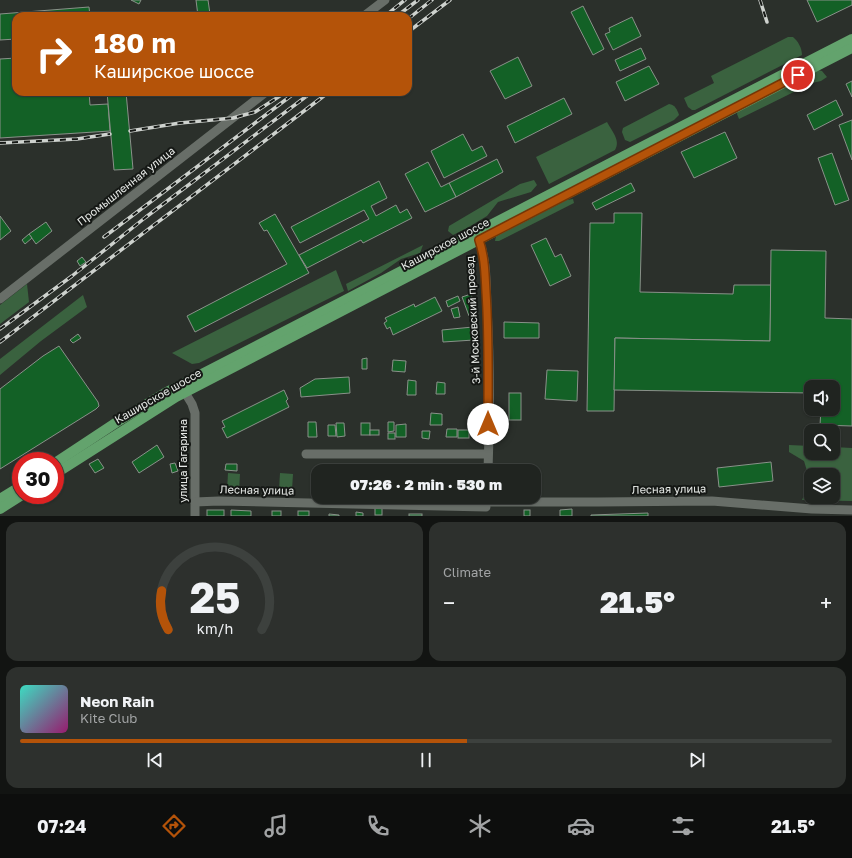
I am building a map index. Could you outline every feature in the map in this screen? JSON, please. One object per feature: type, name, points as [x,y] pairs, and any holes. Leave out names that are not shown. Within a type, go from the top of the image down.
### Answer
[{"type":"main road","name":"Каширское шоссе","points":[[64,468],[165,404],[183,389],[617,159],[852,39]]},
{"type":"main road","name":"Каширское шоссе","points":[[64,457],[160,396],[183,389],[479,240],[852,48]]},
{"type":"main road","points":[[0,500],[12,492]]},
{"type":"main road","points":[[0,509],[12,501]]},
{"type":"street","points":[[369,12],[385,0]]},
{"type":"street","name":"Промышленная улица","points":[[0,299],[261,96]]},
{"type":"street","name":"3-й Московский проезд","points":[[479,240],[483,255],[489,355],[488,464]]},
{"type":"street","name":"улица Гагарина","points":[[183,389],[192,404],[195,413],[195,516]]},
{"type":"street","points":[[306,454],[488,454]]},
{"type":"street","name":"Лесная улица","points":[[195,502],[219,501],[486,505],[712,501],[800,512],[852,510]]},
{"type":"green space","points":[[788,37],[793,37],[797,41],[802,55],[695,110],[688,107],[684,98],[714,83],[711,76]]},
{"type":"green space","points":[[818,70],[822,71],[827,77],[739,119],[737,114],[738,111]]},
{"type":"green space","points":[[669,104],[676,108],[679,115],[674,120],[630,142],[625,140],[622,132],[623,128]]},
{"type":"green space","points":[[607,122],[617,143],[615,150],[549,184],[536,157]]},
{"type":"green space","points":[[534,180],[537,185],[531,192],[498,202],[487,216],[453,235],[448,231],[449,226],[520,184]]},
{"type":"green space","points":[[573,199],[574,203],[499,241],[495,241],[496,236],[567,200]]},
{"type":"green space","points":[[423,245],[420,253],[401,259],[381,273],[348,291],[346,284]]},
{"type":"green space","points":[[336,270],[344,291],[199,363],[192,364],[172,353]]},
{"type":"green space","points":[[27,284],[29,302],[0,324],[0,305]]},
{"type":"green space","points":[[83,295],[87,307],[41,341],[0,375],[0,359]]},
{"type":"green space","points":[[789,445],[804,446],[804,460],[840,460],[840,447],[852,448],[852,501],[840,501],[840,468],[806,468],[804,461],[789,452]]},
{"type":"green space","points":[[228,473],[240,474],[239,492],[227,491]]},
{"type":"green space","points":[[280,473],[293,474],[292,490],[279,490]]},
{"type":"building","points":[[131,0],[141,0],[139,4]]},
{"type":"building","points":[[196,0],[208,0],[210,12],[198,12]]},
{"type":"building","points":[[807,0],[852,0],[852,5],[817,22]]},
{"type":"building","points":[[583,6],[604,49],[593,55],[571,12]]},
{"type":"building","points":[[89,7],[90,12],[25,12]]},
{"type":"building","points":[[12,13],[12,39],[0,40],[0,14]]},
{"type":"building","points":[[632,17],[641,36],[613,50],[605,34],[610,32],[609,28]]},
{"type":"building","points":[[641,48],[646,59],[620,71],[615,60]]},
{"type":"building","points":[[518,57],[532,86],[505,99],[490,71]]},
{"type":"building","points":[[12,58],[12,96],[89,96],[90,105],[108,104],[110,131],[0,138],[0,59]]},
{"type":"building","points":[[649,66],[659,84],[625,101],[616,82]]},
{"type":"building","points":[[852,81],[852,97],[846,84]]},
{"type":"building","points":[[107,96],[126,96],[133,169],[114,170]]},
{"type":"building","points":[[564,98],[572,114],[515,143],[507,126]]},
{"type":"building","points":[[836,100],[843,115],[814,130],[807,115]]},
{"type":"building","points":[[852,120],[852,160],[839,125]]},
{"type":"building","points":[[725,132],[737,158],[694,178],[681,152]]},
{"type":"building","points":[[463,134],[472,151],[482,146],[487,156],[444,178],[431,151]]},
{"type":"building","points":[[832,153],[849,200],[835,205],[818,158]]},
{"type":"building","points":[[497,159],[503,172],[456,197],[449,183]]},
{"type":"building","points":[[428,162],[441,187],[449,183],[456,197],[425,212],[405,174]]},
{"type":"building","points":[[379,181],[387,198],[371,206],[376,216],[396,205],[400,213],[407,209],[412,218],[363,243],[361,240],[307,268],[299,255],[369,219],[364,210],[300,243],[291,227]]},
{"type":"building","points":[[631,183],[635,191],[596,210],[592,203]]},
{"type":"building","points":[[614,213],[642,213],[640,292],[733,294],[734,285],[771,285],[770,341],[615,338],[614,411],[587,411],[590,223],[614,223]]},
{"type":"building","points":[[275,214],[309,273],[195,332],[187,316],[287,264],[267,230],[264,231],[259,223]]},
{"type":"building","points":[[0,216],[11,231],[0,240]]},
{"type":"building","points":[[46,222],[52,231],[36,244],[29,234]]},
{"type":"building","points":[[29,234],[32,238],[25,244],[22,240]]},
{"type":"building","points":[[546,238],[555,257],[561,254],[571,276],[550,286],[531,245]]},
{"type":"building","points":[[771,250],[826,251],[825,318],[852,319],[852,426],[840,426],[840,424],[820,424],[821,416],[840,416],[840,380],[804,380],[804,393],[614,390],[615,338],[770,341]]},
{"type":"building","points":[[82,257],[86,262],[80,266],[77,261]]},
{"type":"building","points":[[471,294],[477,313],[469,316],[462,297]]},
{"type":"building","points":[[458,296],[460,301],[448,307],[446,301]]},
{"type":"building","points":[[435,297],[442,311],[393,335],[390,327],[387,329],[384,323],[387,321],[385,318],[414,304],[415,307]]},
{"type":"building","points":[[458,307],[460,317],[454,318],[451,309]]},
{"type":"building","points":[[504,322],[539,323],[539,338],[504,338]]},
{"type":"building","points":[[473,327],[474,340],[443,342],[442,330]]},
{"type":"building","points":[[78,334],[81,338],[73,343],[70,340]]},
{"type":"building","points":[[59,346],[98,402],[99,406],[27,452],[12,452],[12,462],[0,469],[0,389],[43,356]]},
{"type":"building","points":[[367,358],[367,369],[362,369],[362,359]]},
{"type":"building","points":[[393,360],[406,361],[405,372],[392,371]]},
{"type":"building","points":[[547,370],[578,371],[577,401],[545,399]]},
{"type":"building","points":[[349,377],[350,393],[301,397],[300,388],[315,379]]},
{"type":"building","points":[[408,380],[416,381],[416,395],[407,395]]},
{"type":"building","points":[[437,382],[445,383],[445,394],[436,394]]},
{"type":"building","points":[[284,390],[288,399],[286,401],[289,407],[227,438],[222,428],[225,427],[222,421]]},
{"type":"building","points":[[509,393],[521,393],[521,420],[509,420]]},
{"type":"building","points":[[431,413],[442,414],[442,425],[430,425]]},
{"type":"building","points":[[308,422],[316,422],[317,437],[308,437]]},
{"type":"building","points":[[388,422],[394,422],[394,431],[388,432]]},
{"type":"building","points":[[336,423],[344,423],[345,436],[337,437]]},
{"type":"building","points":[[361,423],[370,423],[370,435],[361,435]]},
{"type":"building","points":[[406,424],[406,437],[396,437],[396,425]]},
{"type":"building","points":[[328,425],[335,425],[336,436],[328,436]]},
{"type":"building","points":[[447,429],[457,429],[457,437],[446,437]]},
{"type":"building","points":[[370,430],[379,430],[379,435],[370,435]]},
{"type":"building","points":[[458,430],[469,430],[469,438],[458,438]]},
{"type":"building","points":[[422,431],[430,431],[429,439],[422,438]]},
{"type":"building","points":[[388,433],[395,433],[395,439],[388,439]]},
{"type":"building","points":[[157,445],[164,457],[139,473],[132,462]]},
{"type":"building","points":[[98,459],[104,468],[95,473],[89,464]]},
{"type":"building","points":[[771,462],[773,481],[719,487],[717,468]]},
{"type":"building","points":[[175,463],[178,471],[172,473],[170,464]]},
{"type":"building","points":[[226,464],[237,464],[237,471],[225,470]]},
{"type":"building","points":[[375,508],[382,508],[382,515],[375,515]]},
{"type":"building","points":[[572,509],[572,516],[560,516],[560,510]]},
{"type":"building","points":[[207,510],[224,510],[224,516],[207,516]]},
{"type":"building","points":[[231,510],[251,511],[251,516],[231,516]]},
{"type":"building","points":[[524,510],[530,510],[530,516],[524,516]]},
{"type":"building","points":[[272,511],[281,511],[281,516],[272,516]]},
{"type":"building","points":[[298,511],[309,511],[309,516],[298,516]]},
{"type":"building","points":[[356,512],[363,513],[363,516],[356,516]]},
{"type":"building","points":[[648,513],[648,516],[591,516],[591,515]]},
{"type":"building","points":[[329,514],[339,515],[339,516],[329,516]]},
{"type":"building","points":[[409,514],[422,514],[422,516],[409,516]]},
{"type":"railway","points":[[390,12],[405,0]]},
{"type":"railway","points":[[402,12],[418,0]]},
{"type":"railway","points":[[412,16],[432,0]]},
{"type":"railway","points":[[412,29],[450,0]]},
{"type":"railway","points":[[760,0],[767,22]]},
{"type":"railway","points":[[130,131],[180,123],[233,118],[255,112],[280,96]]},
{"type":"railway","points":[[104,237],[291,96]]},
{"type":"railway","points":[[0,329],[72,276],[146,217],[307,96]]},
{"type":"railway","points":[[0,342],[324,96]]},
{"type":"railway","points":[[0,143],[77,139],[110,134]]},
{"type":"route","points":[[488,424],[489,355],[487,310],[483,255],[479,240],[798,75]]}]
